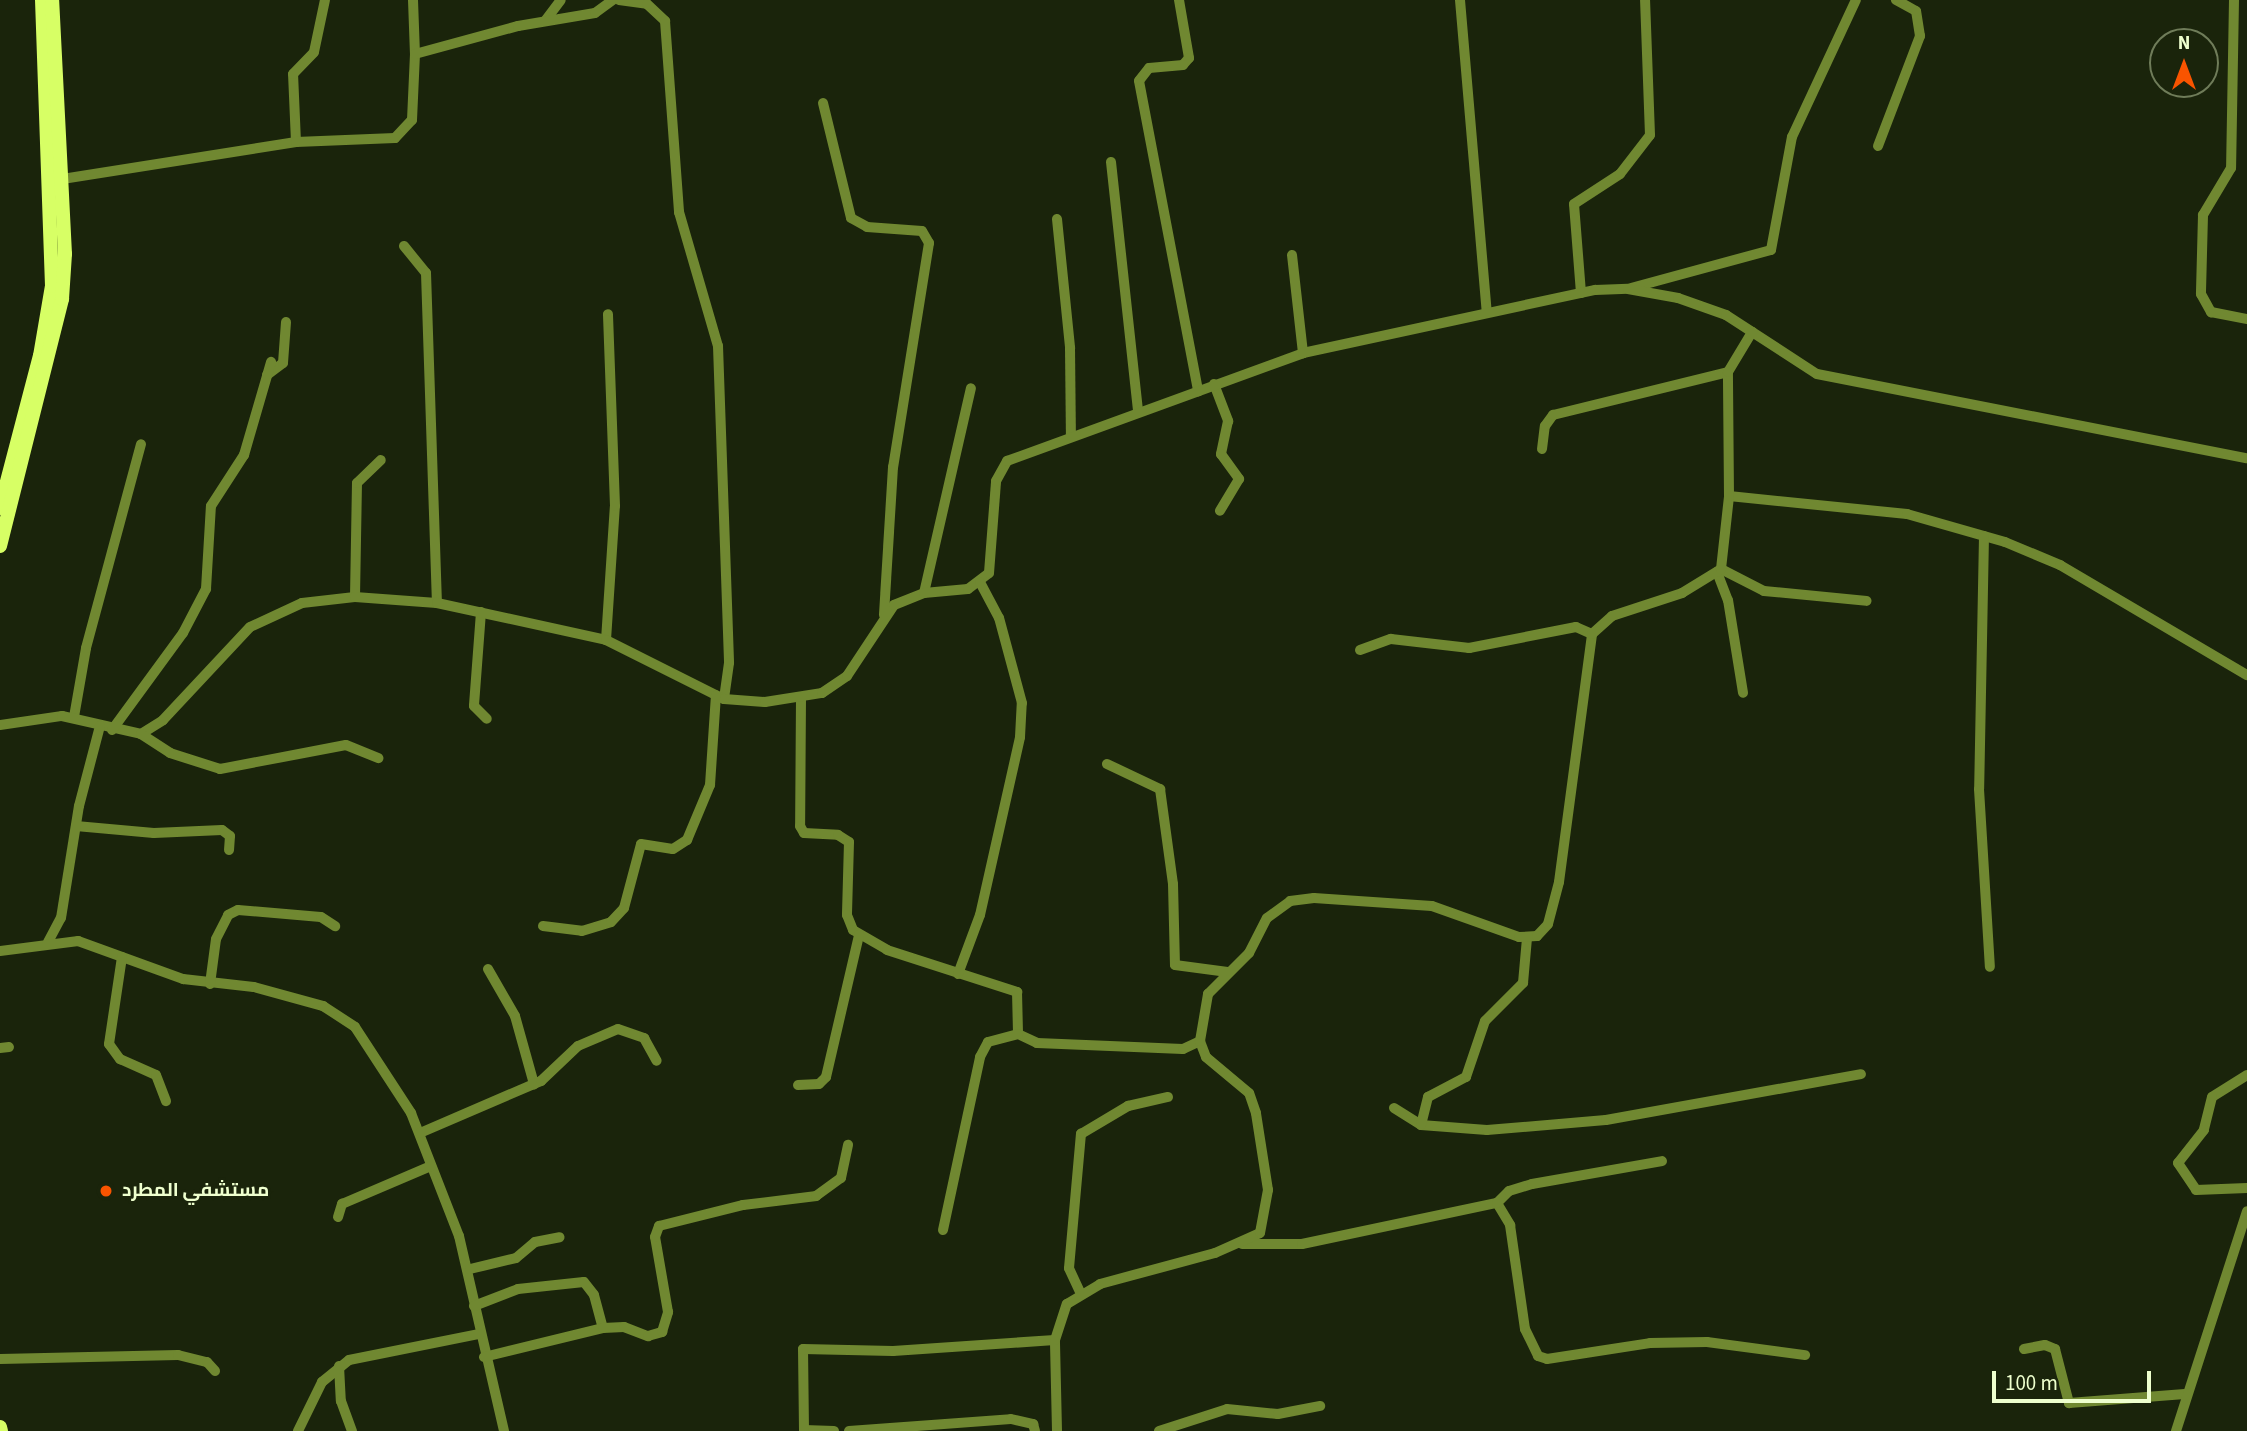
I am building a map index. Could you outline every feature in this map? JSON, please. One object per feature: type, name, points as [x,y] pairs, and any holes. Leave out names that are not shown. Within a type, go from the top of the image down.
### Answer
[{"type":"main road","points":[[0,545],[59,321],[65,254],[55,181],[42,0]]},
{"type":"main road","points":[[0,508],[50,309],[55,181],[52,0]]},
{"type":"street","points":[[296,142],[293,74],[314,52],[325,0]]},
{"type":"street","points":[[55,181],[296,142],[404,134],[413,111],[413,0]]},
{"type":"street","points":[[544,21],[561,0]]},
{"type":"street","points":[[415,54],[544,21],[595,13],[612,0]]},
{"type":"street","points":[[543,926],[582,931],[611,922],[624,908],[641,844],[673,849],[688,840],[710,785],[720,697],[729,663],[718,345],[680,212],[664,21],[647,4],[619,0]]},
{"type":"street","points":[[1179,0],[1189,58],[1183,65],[1149,68],[1139,80],[1198,391]]},
{"type":"street","points":[[1460,0],[1487,312]]},
{"type":"street","points":[[1581,293],[1574,204],[1620,174],[1650,135],[1645,0]]},
{"type":"street","points":[[980,583],[992,557],[1000,469],[1007,461],[1138,410],[1303,353],[1581,293],[1628,289],[1771,250],[1792,137],[1856,0]]},
{"type":"street","points":[[1878,146],[1920,36],[1916,11],[1896,0]]},
{"type":"street","points":[[2234,0],[2231,169],[2203,215],[2201,294],[2211,312],[2247,320]]},
{"type":"street","points":[[823,103],[851,218],[867,227],[922,231],[929,243],[893,467],[884,615]]},
{"type":"street","points":[[1111,162],[1138,410]]},
{"type":"street","points":[[1057,219],[1070,348],[1071,437]]},
{"type":"street","points":[[404,246],[426,273],[437,603]]},
{"type":"street","points":[[1292,255],[1303,353]]},
{"type":"street","points":[[1628,289],[1678,298],[1726,315],[1817,374],[2247,458]]},
{"type":"street","points":[[606,640],[615,506],[608,314]]},
{"type":"street","points":[[267,375],[283,363],[286,322]]},
{"type":"street","points":[[1743,693],[1728,600],[1719,571],[1729,496],[1728,372],[1752,332]]},
{"type":"street","points":[[46,944],[61,918],[76,826],[106,728],[177,642],[206,589],[211,506],[241,462],[271,362]]},
{"type":"street","points":[[1542,449],[1545,426],[1553,415],[1728,372]]},
{"type":"street","points":[[1214,384],[1228,421],[1221,454],[1239,479],[1220,510]]},
{"type":"street","points":[[924,593],[971,388]]},
{"type":"street","points":[[74,717],[86,648],[141,444]]},
{"type":"street","points":[[355,597],[357,483],[381,460]]},
{"type":"street","points":[[1729,496],[1907,514],[1984,536],[2060,565],[2247,675]]},
{"type":"street","points":[[1984,536],[1979,789],[1990,967]]},
{"type":"street","points":[[1719,571],[1764,591],[1867,601]]},
{"type":"street","points":[[1527,938],[1548,924],[1554,906],[1592,634],[1612,616],[1682,593],[1719,571]]},
{"type":"street","points":[[141,734],[163,720],[250,627],[302,603],[355,597],[437,603],[481,611],[606,640],[720,697],[802,698],[841,682],[884,615],[924,593],[980,583]]},
{"type":"street","points":[[958,974],[980,915],[1020,725],[1022,703],[999,618],[980,583]]},
{"type":"street","points":[[481,611],[474,706],[487,719]]},
{"type":"street","points":[[1360,650],[1391,639],[1469,648],[1576,627],[1592,634]]},
{"type":"street","points":[[802,698],[800,826],[804,833],[847,839],[848,924],[859,935],[887,950],[1019,994],[1018,1034]]},
{"type":"street","points":[[0,725],[74,717],[106,728],[141,734],[170,753],[220,769],[346,745],[378,758]]},
{"type":"street","points":[[1107,764],[1160,789],[1173,884],[1175,965],[1228,972]]},
{"type":"street","points":[[76,826],[154,833],[222,830],[230,836],[229,850]]},
{"type":"street","points":[[1057,1431],[1055,1340],[1067,1304],[1080,1292],[1242,1244],[1260,1233],[1268,1212],[1256,1113],[1249,1093],[1206,1057],[1200,1041],[1208,994],[1249,953],[1267,918],[1290,901],[1314,898],[1407,901],[1527,938]]},
{"type":"street","points":[[210,984],[216,939],[228,915],[238,910],[321,917],[335,926]]},
{"type":"street","points":[[61,918],[78,941]]},
{"type":"street","points":[[798,1085],[819,1084],[826,1077],[859,935]]},
{"type":"street","points":[[1421,1125],[1428,1097],[1466,1077],[1485,1021],[1523,982],[1527,938]]},
{"type":"street","points":[[0,951],[78,941],[210,984],[267,990],[342,1015],[396,1087],[420,1133],[470,1269],[479,1334],[504,1431]]},
{"type":"street","points":[[122,957],[108,1044],[120,1059],[156,1075],[166,1101]]},
{"type":"street","points":[[488,969],[515,1016],[534,1084]]},
{"type":"street","points":[[420,1133],[534,1084],[578,1045],[618,1029],[643,1038],[657,1061]]},
{"type":"street","points":[[943,1230],[980,1057],[988,1042],[1018,1034],[1037,1043],[1183,1049],[1200,1041]]},
{"type":"street","points":[[1394,1108],[1421,1125],[1487,1130],[1606,1120],[1861,1074]]},
{"type":"street","points":[[2247,1074],[2212,1097],[2204,1130],[2178,1163],[2196,1190],[2247,1188]]},
{"type":"street","points":[[1080,1292],[1073,1287],[1069,1256],[1081,1134],[1128,1106],[1168,1097]]},
{"type":"street","points":[[484,1357],[603,1328],[624,1327],[648,1336],[666,1327],[655,1237],[659,1226],[743,1205],[816,1196],[841,1178],[848,1145]]},
{"type":"street","points":[[1242,1244],[1280,1248],[1497,1203],[1518,1187],[1662,1161]]},
{"type":"street","points":[[338,1217],[342,1203],[431,1166]]},
{"type":"street","points":[[1497,1203],[1510,1225],[1525,1329],[1538,1356],[1547,1359],[1650,1343],[1707,1342],[1805,1355]]},
{"type":"street","points":[[2176,1431],[2185,1394],[2247,1211]]},
{"type":"street","points":[[470,1269],[516,1258],[535,1242],[560,1237]]},
{"type":"street","points":[[474,1306],[518,1289],[584,1282],[594,1295],[603,1328]]},
{"type":"street","points":[[298,1431],[323,1382],[339,1366],[376,1353],[479,1334]]},
{"type":"street","points":[[834,1431],[804,1430],[803,1349],[893,1351],[1055,1340]]},
{"type":"street","points":[[2024,1349],[2045,1345],[2055,1349],[2069,1403],[2185,1394]]},
{"type":"street","points":[[0,1359],[178,1355],[207,1362],[215,1371]]},
{"type":"street","points":[[339,1366],[341,1401],[352,1431]]},
{"type":"street","points":[[1159,1431],[1227,1409],[1278,1413],[1320,1406]]},
{"type":"street","points":[[849,1431],[932,1428],[1011,1419],[1033,1424],[1035,1431]]},
{"type":"place","name":"مستشفي المطرد","points":[[106,1191]]}]
